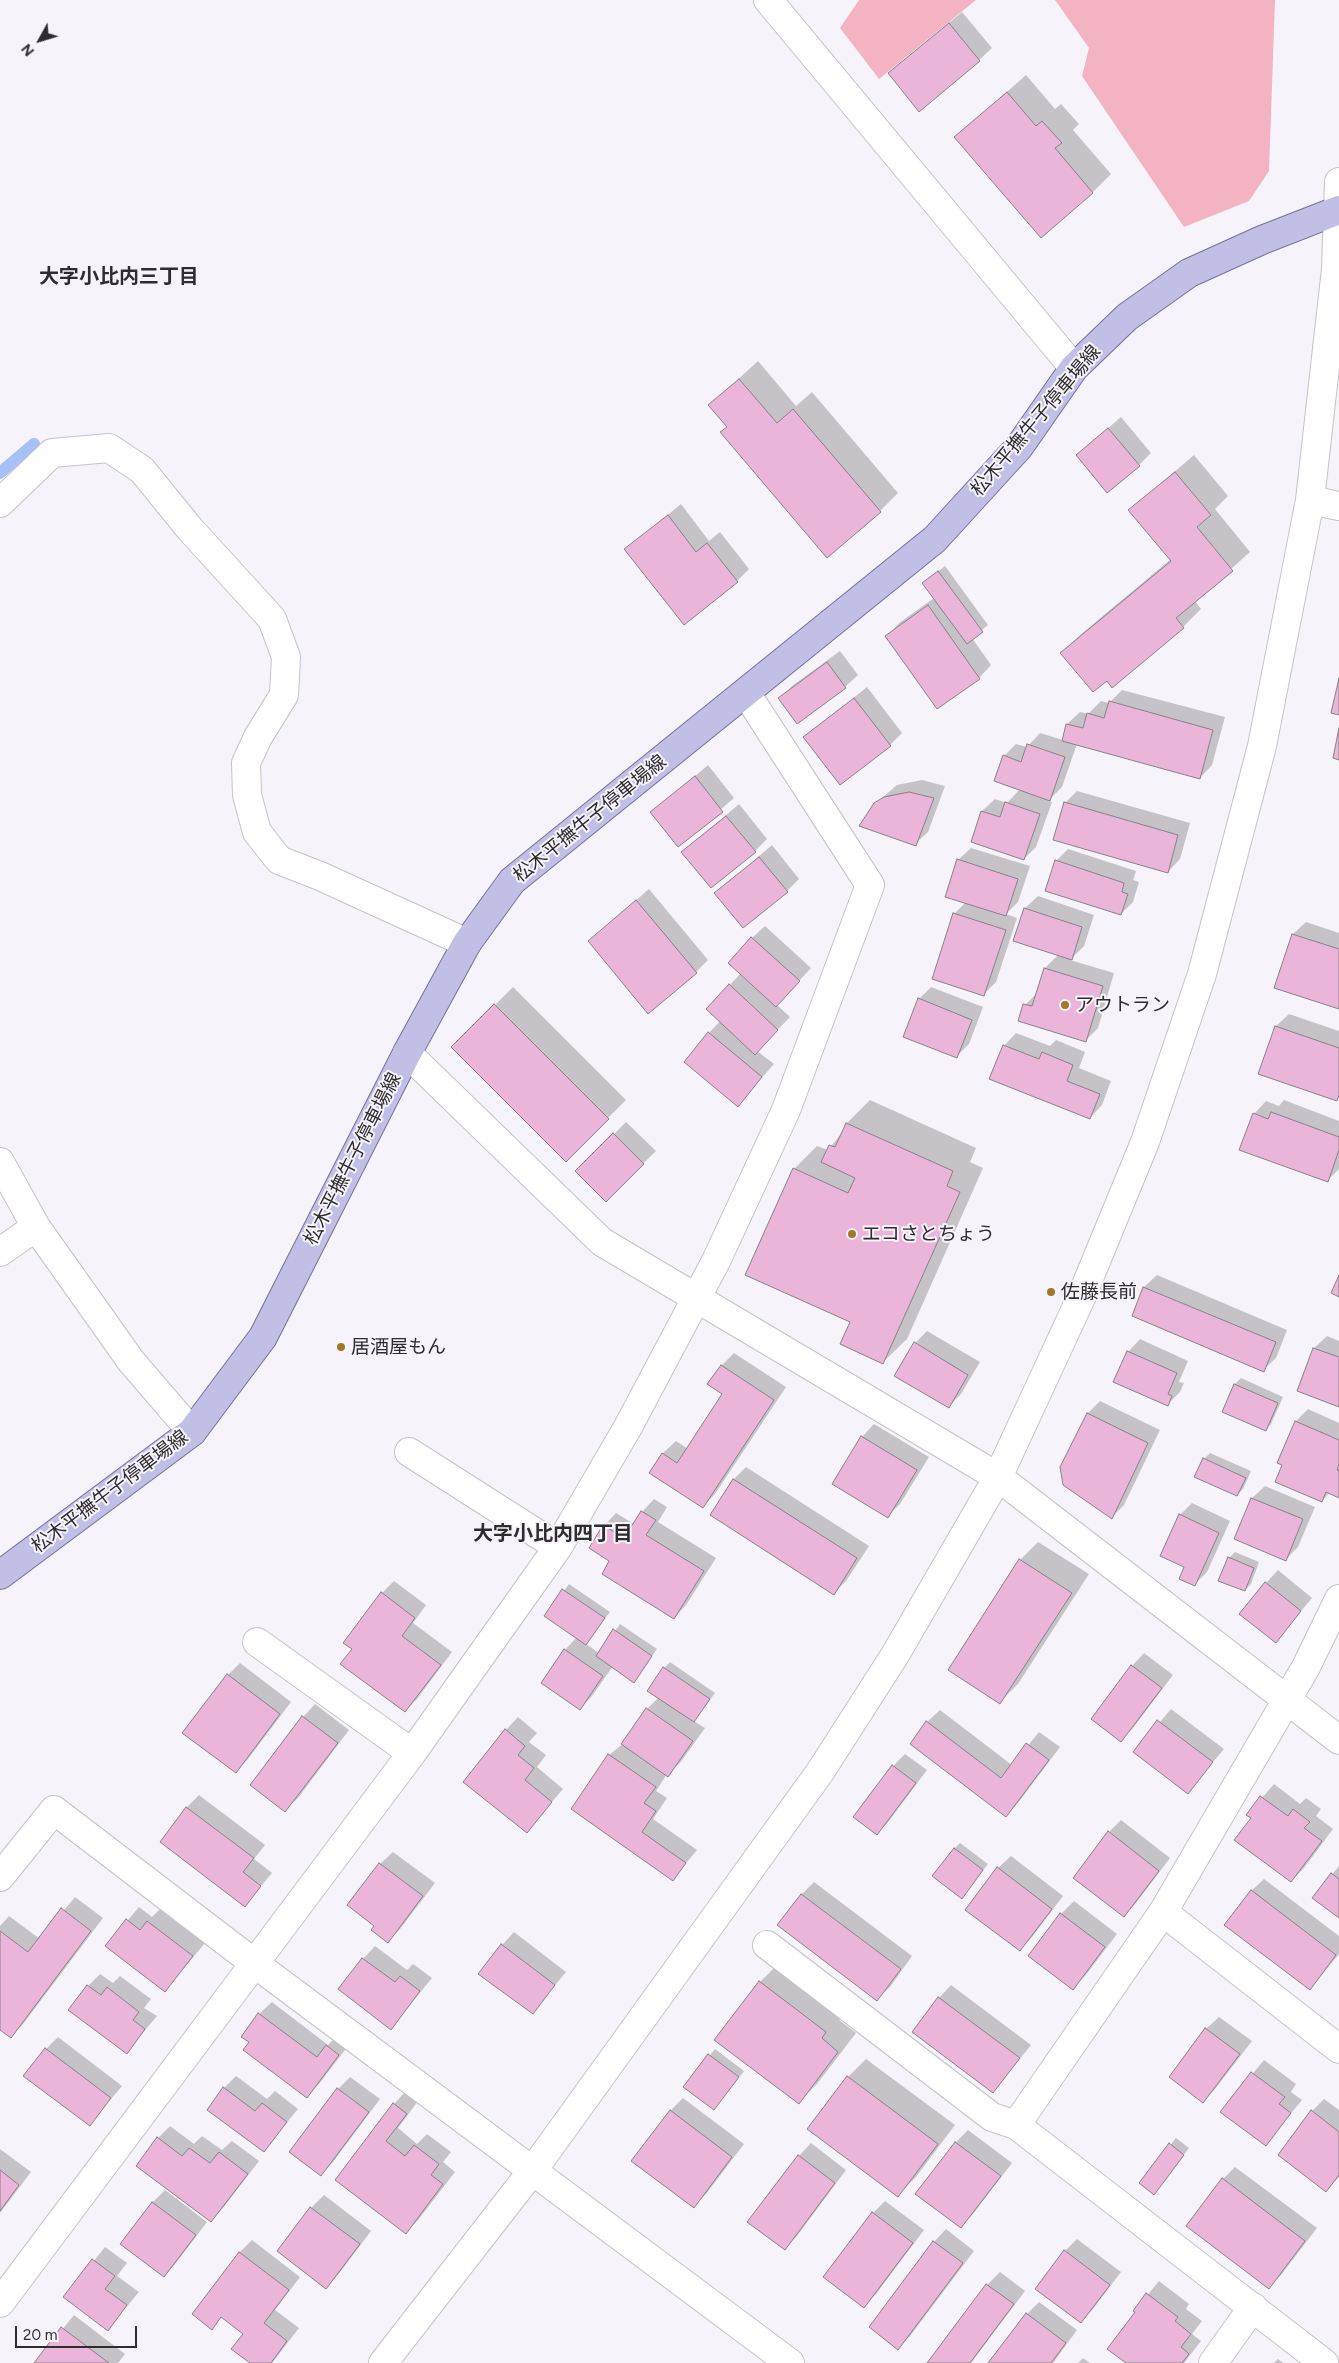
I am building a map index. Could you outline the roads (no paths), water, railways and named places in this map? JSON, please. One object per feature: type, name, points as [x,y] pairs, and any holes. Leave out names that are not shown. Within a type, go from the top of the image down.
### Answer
[{"type":"main road","name":"松木平撫牛子停車場線","points":[[0,1575],[192,1432],[264,1337],[407,1053],[467,943],[512,881],[935,539],[1019,447],[1074,368],[1127,317],[1190,273],[1262,240],[1339,210]]},
{"type":"street","points":[[768,0],[1074,368]]},
{"type":"street","points":[[383,2363],[533,2170],[820,1772],[895,1655],[998,1477],[1080,1300],[1145,1142],[1202,974],[1262,746],[1310,500],[1336,269],[1339,182]]},
{"type":"street","points":[[0,503],[52,453],[109,448],[142,470],[190,529],[272,619],[286,657],[284,695],[258,737],[246,763],[247,795],[257,832],[279,860],[320,876],[467,943]]},
{"type":"street","points":[[1310,500],[1339,506]]},
{"type":"street","points":[[0,2303],[412,1753],[558,1547],[628,1427],[696,1297],[786,1110],[870,885],[746,693]]},
{"type":"street","points":[[407,1053],[602,1242],[998,1477],[1339,1740]]},
{"type":"street","points":[[0,1162],[36,1228],[131,1361],[192,1432]]},
{"type":"street","points":[[0,1252],[36,1228]]},
{"type":"street","points":[[409,1452],[558,1547]]},
{"type":"street","points":[[1016,2125],[1163,1912],[1306,1667],[1339,1599]]},
{"type":"street","points":[[257,1642],[412,1753]]},
{"type":"street","points":[[0,1877],[54,1810],[790,2363]]},
{"type":"street","points":[[1163,1912],[1339,2049]]},
{"type":"street","points":[[767,1945],[992,2117],[1016,2125],[1324,2363]]},
{"type":"street","points":[[1213,2363],[1253,2307]]},
{"type":"waterway","points":[[0,473],[34,444]]},
{"type":"place","name":"アウトラン","points":[[1065,1005]]},
{"type":"place","name":"エコさとちょう","points":[[852,1234]]},
{"type":"place","name":"佐藤長前","points":[[1051,1292]]},
{"type":"place","name":"居酒屋もん","points":[[341,1347]]},
{"type":"district","name":"大字小比内三丁目","points":[[119,277]]},
{"type":"district","name":"大字小比内四丁目","points":[[553,1534]]}]
